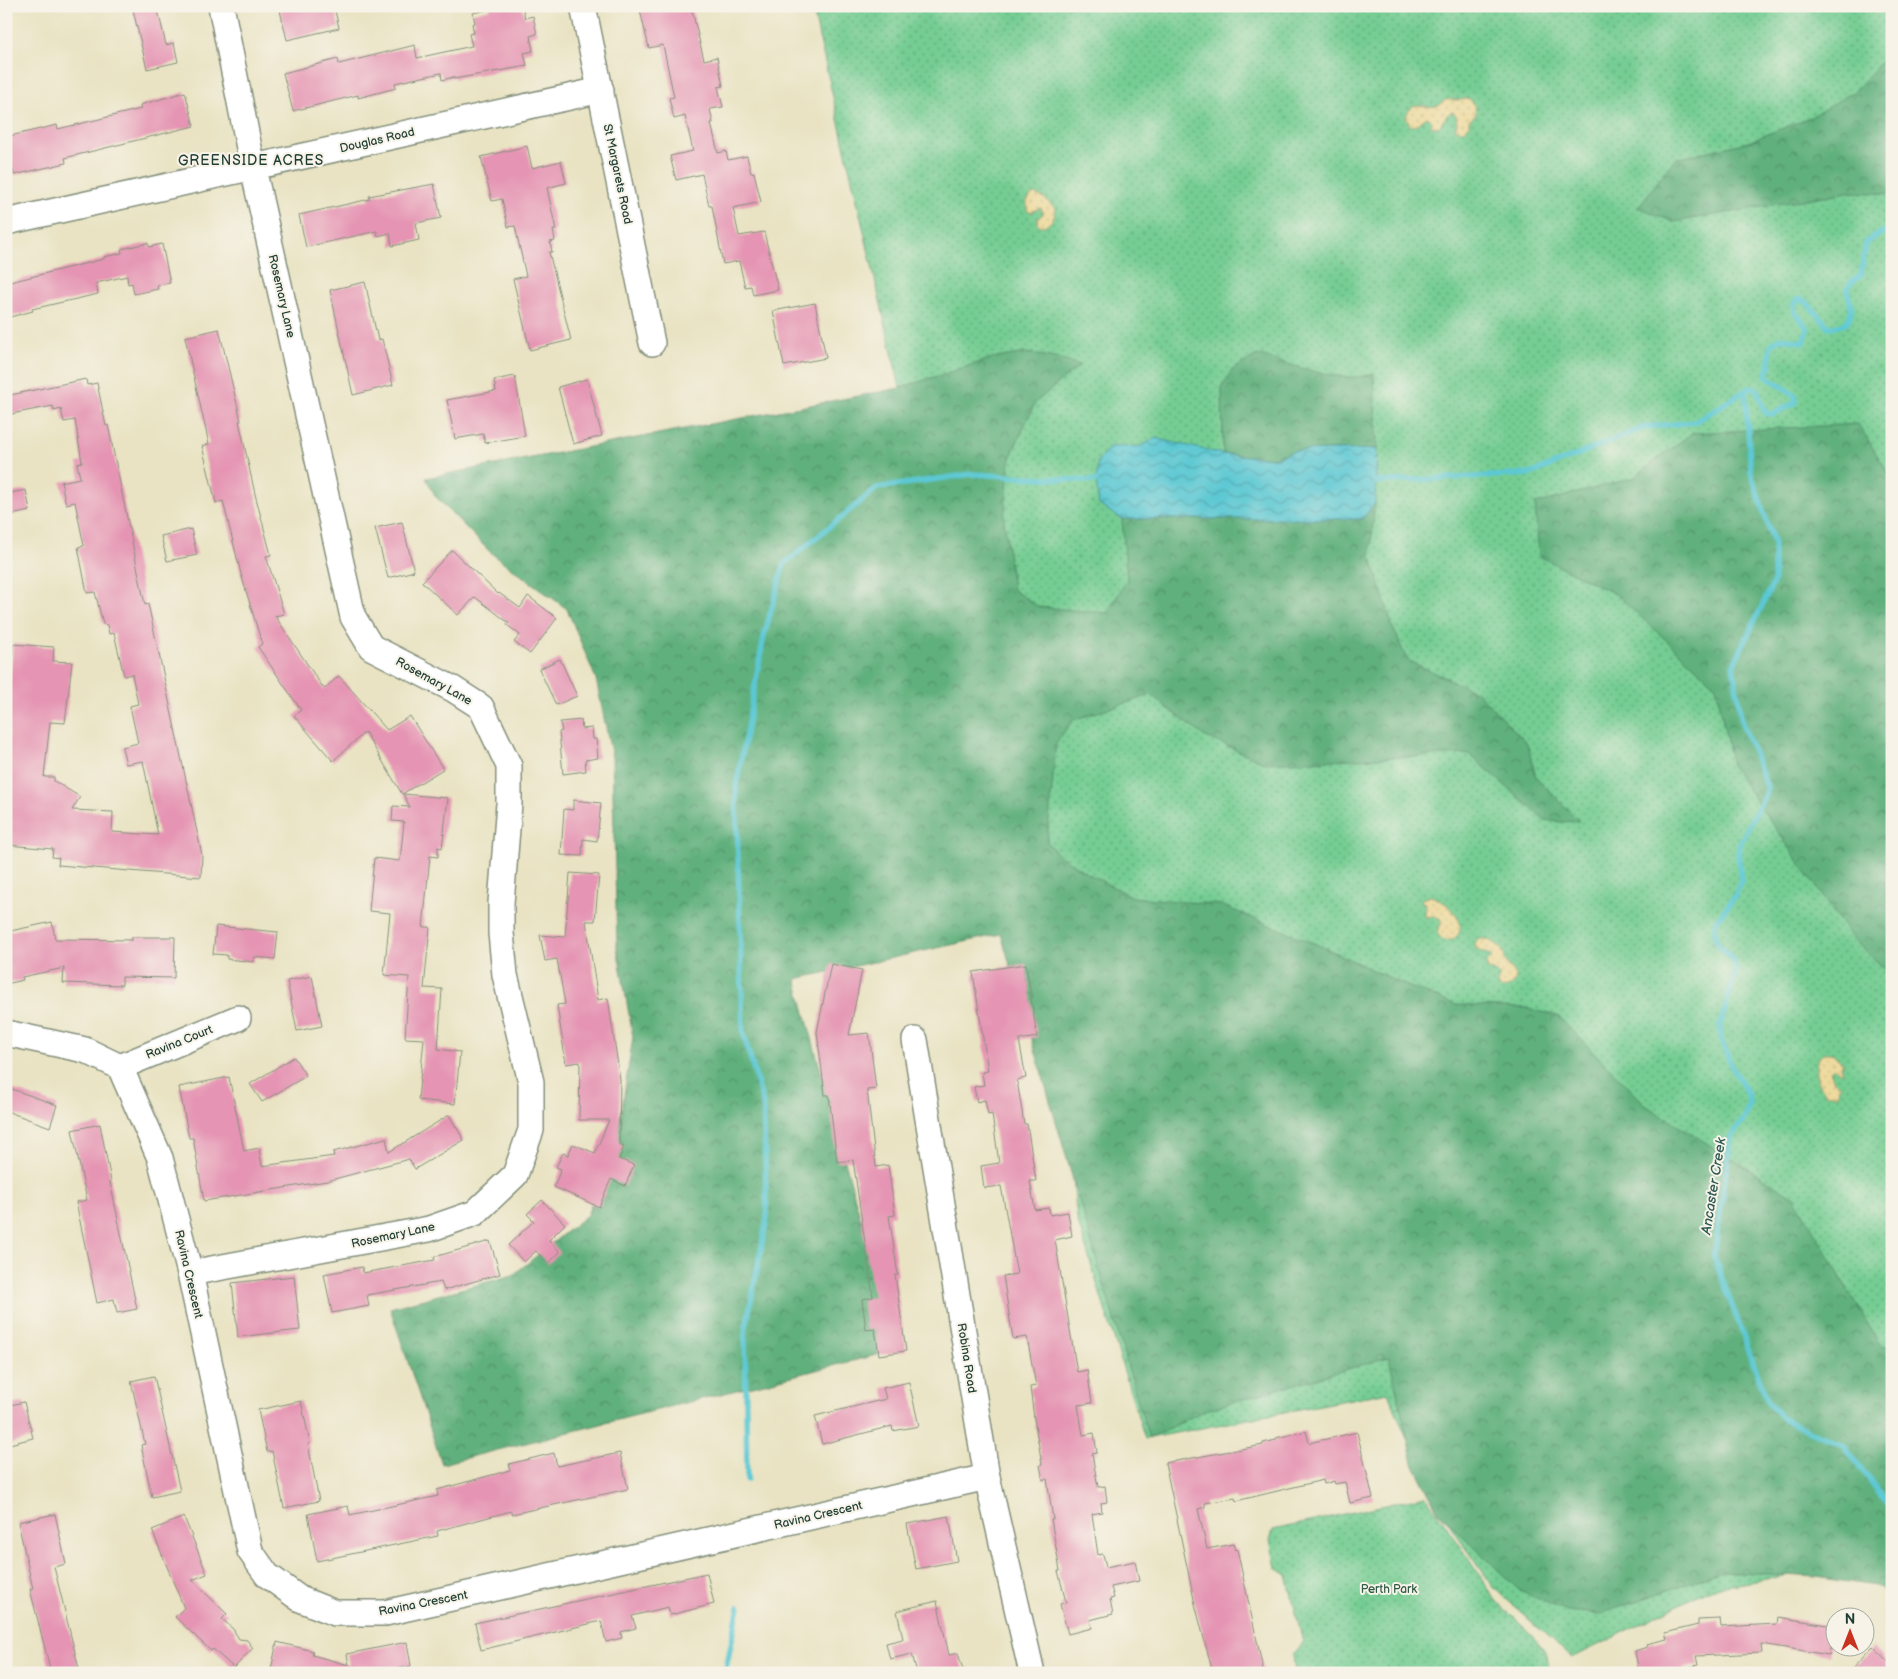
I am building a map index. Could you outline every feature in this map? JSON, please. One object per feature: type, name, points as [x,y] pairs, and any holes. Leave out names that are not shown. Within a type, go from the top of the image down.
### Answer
[{"type":"street","name":"Rosemary Lane","points":[[190,1273],[429,1229],[475,1213],[515,1176],[531,1130],[531,1082],[505,975],[501,933],[501,903],[509,804],[509,766],[481,707],[453,688],[371,647],[353,617],[253,168],[221,6]]},
{"type":"street","name":"St Margarets Road","points":[[583,6],[652,343]]},
{"type":"street","name":"Douglas Road","points":[[6,222],[601,90]]},
{"type":"street","name":"Ravina Court","points":[[120,1067],[238,1018]]},
{"type":"street","points":[[6,1033],[85,1050],[120,1067]]},
{"type":"street","name":"Robina Road","points":[[915,1040],[987,1477],[1032,1673]]},
{"type":"street","name":"Ravina Crescent","points":[[120,1067],[160,1158],[190,1273],[250,1551],[268,1575],[300,1599],[335,1612],[385,1612],[987,1477]]},
{"type":"green space","points":[[812,6],[1892,6],[1892,1553],[1813,1571],[1713,1588],[1572,1658],[1494,1588],[1432,1499],[1388,1392],[1145,1439],[1077,1219],[1063,1080]]},
{"type":"green space","points":[[1892,50],[1892,194],[1848,192],[1674,222],[1638,207],[1675,159],[1748,142],[1811,117],[1855,91]]},
{"type":"green space","points":[[1026,353],[1051,357],[1080,365],[1035,403],[1010,458],[1004,519],[1013,590],[1039,607],[1107,613],[1127,580],[1122,519],[1362,519],[1375,503],[1370,554],[1393,628],[1407,660],[1477,692],[1527,743],[1536,777],[1579,821],[1561,822],[1545,820],[1469,754],[1266,763],[1204,736],[1151,695],[1073,720],[1056,743],[1047,842],[1060,856],[1085,872],[1132,897],[1221,905],[1323,947],[1405,985],[1456,1005],[1525,1008],[1558,1016],[1648,1107],[1794,1197],[1880,1345],[1892,1347],[1892,1598],[1876,1586],[1815,1577],[1722,1571],[1600,1614],[1566,1611],[1520,1591],[1438,1512],[1413,1463],[1389,1357],[1205,1410],[1149,1439],[1001,934],[796,979],[896,1350],[442,1464],[390,1308],[513,1275],[587,1215],[618,1134],[633,1037],[617,947],[612,757],[596,679],[567,609],[491,553],[436,497],[426,478],[900,388],[990,359]]},
{"type":"green space","points":[[1257,355],[1315,372],[1339,376],[1357,377],[1374,373],[1377,449],[1293,451],[1274,458],[1223,454],[1222,388],[1232,370]]},
{"type":"green space","points":[[1858,424],[1892,479],[1892,976],[1852,938],[1732,766],[1716,686],[1617,595],[1539,556],[1535,504],[1633,478],[1692,433]]},
{"type":"green space","name":"Perth Park","points":[[1425,1496],[1467,1555],[1496,1601],[1535,1638],[1547,1655],[1550,1673],[1295,1673],[1293,1655],[1303,1643],[1287,1575],[1276,1568],[1270,1540],[1273,1530]]},
{"type":"sand","points":[[1446,100],[1471,100],[1475,107],[1476,115],[1469,120],[1469,126],[1463,130],[1455,129],[1457,123],[1456,115],[1452,112],[1447,115],[1439,127],[1434,126],[1432,128],[1431,120],[1427,117],[1414,126],[1411,126],[1406,118],[1408,112],[1414,106],[1431,107]]},
{"type":"sand","points":[[1035,194],[1044,198],[1056,209],[1052,221],[1044,226],[1037,223],[1038,218],[1043,214],[1041,208],[1030,212],[1027,210],[1027,201]]},
{"type":"sand","points":[[1430,896],[1446,904],[1457,917],[1460,930],[1456,937],[1443,940],[1437,933],[1441,919],[1434,916],[1425,917],[1426,903],[1421,902],[1422,899]]},
{"type":"sand","points":[[1478,939],[1494,942],[1502,950],[1505,960],[1515,977],[1513,983],[1509,986],[1503,989],[1498,987],[1497,983],[1500,975],[1487,968],[1486,961],[1491,960],[1491,955],[1477,950],[1475,945]]},
{"type":"sand","points":[[1825,1053],[1832,1053],[1844,1064],[1841,1065],[1843,1074],[1834,1068],[1830,1071],[1834,1081],[1840,1085],[1837,1095],[1825,1093],[1817,1078],[1817,1062]]},
{"type":"water","points":[[1155,438],[1223,454],[1274,458],[1293,451],[1377,449],[1375,503],[1362,519],[1122,519],[1099,505],[1096,481],[1098,461],[1110,447],[1142,446]]},
{"type":"building","points":[[132,6],[157,6],[166,45],[174,43],[178,62],[147,69]]},
{"type":"building","points":[[279,6],[334,6],[339,28],[287,40]]},
{"type":"building","points":[[490,6],[522,6],[525,18],[533,16],[537,34],[530,36],[533,51],[524,53],[527,66],[442,80],[441,73],[395,83],[396,88],[358,98],[358,95],[293,111],[283,73],[338,59],[339,64],[415,45],[417,58],[472,46],[469,34],[474,33],[472,24],[475,23],[473,13],[490,9]]},
{"type":"building","points":[[639,6],[691,6],[704,60],[717,57],[723,86],[718,87],[723,107],[710,109],[713,123],[711,123],[718,153],[726,151],[728,160],[747,156],[751,173],[754,172],[761,202],[733,208],[739,236],[764,232],[778,290],[753,295],[751,286],[745,287],[739,261],[723,264],[712,206],[709,206],[702,174],[676,180],[670,156],[693,151],[685,116],[674,119],[669,98],[674,97],[663,45],[649,48]]},
{"type":"building","points":[[185,92],[194,126],[65,158],[66,163],[14,175],[6,137],[57,125],[58,129],[141,109],[140,105]]},
{"type":"building","points":[[527,146],[532,168],[561,161],[566,183],[547,188],[556,230],[553,230],[555,241],[550,242],[552,252],[549,252],[571,340],[530,350],[513,279],[526,276],[515,226],[508,227],[502,199],[492,201],[481,157]]},
{"type":"building","points":[[434,184],[441,218],[416,223],[419,240],[392,246],[390,233],[378,236],[377,231],[306,247],[299,215],[370,199],[369,196]]},
{"type":"building","points":[[148,243],[149,247],[162,244],[170,283],[157,285],[158,289],[134,294],[132,283],[128,284],[127,276],[96,283],[98,294],[32,309],[33,311],[6,318],[6,283],[104,259],[104,257],[122,253],[121,249]]},
{"type":"building","points":[[365,282],[378,340],[382,339],[393,385],[353,395],[330,290]]},
{"type":"building","points":[[815,303],[826,358],[784,366],[773,311]]},
{"type":"building","points":[[219,329],[241,421],[239,421],[255,494],[271,555],[266,556],[284,614],[275,616],[324,689],[339,676],[387,730],[410,716],[443,769],[402,794],[365,732],[333,761],[294,716],[301,710],[258,647],[262,644],[241,574],[223,501],[216,503],[202,446],[209,444],[185,337]]},
{"type":"building","points":[[515,376],[525,436],[485,443],[483,434],[455,439],[447,400],[496,391],[494,380]]},
{"type":"building","points":[[86,379],[87,385],[97,383],[106,426],[108,425],[145,605],[148,604],[202,855],[201,877],[58,865],[59,858],[52,857],[53,849],[7,845],[11,799],[6,799],[6,758],[9,729],[9,716],[7,716],[13,644],[54,647],[53,661],[72,662],[65,723],[50,722],[44,777],[54,777],[54,781],[80,797],[72,810],[113,812],[112,832],[158,835],[143,761],[126,764],[122,747],[138,743],[130,706],[138,704],[132,674],[124,676],[114,633],[109,634],[107,625],[103,624],[95,592],[87,593],[78,547],[84,546],[75,502],[66,504],[61,482],[80,478],[77,463],[82,462],[75,420],[64,422],[61,409],[54,411],[53,406],[6,415],[6,396]]},
{"type":"building","points":[[587,379],[602,436],[573,444],[558,387]]},
{"type":"building","points":[[26,490],[30,511],[6,516],[6,494]]},
{"type":"building","points":[[402,522],[414,571],[388,578],[375,528]]},
{"type":"building","points":[[191,529],[197,555],[167,561],[161,536]]},
{"type":"building","points":[[452,550],[498,594],[520,608],[528,596],[557,618],[530,654],[514,642],[520,635],[507,625],[509,623],[475,597],[458,615],[422,582]]},
{"type":"building","points":[[560,659],[577,696],[556,705],[539,669]]},
{"type":"building","points":[[581,720],[582,729],[592,728],[593,739],[596,739],[598,758],[585,760],[586,771],[563,774],[559,732],[562,731],[560,722]]},
{"type":"building","points":[[403,794],[448,798],[442,848],[438,847],[438,857],[430,856],[423,927],[430,927],[424,988],[442,989],[438,1049],[460,1052],[455,1104],[418,1100],[424,1039],[405,1038],[409,977],[384,975],[390,913],[369,911],[374,858],[400,861],[404,822],[392,821],[393,806],[410,807]]},
{"type":"building","points":[[573,800],[601,803],[597,841],[583,839],[582,856],[561,855],[564,809],[573,810]]},
{"type":"building","points":[[570,873],[599,875],[595,921],[586,921],[598,1000],[608,998],[620,1079],[619,1144],[624,1146],[619,1159],[634,1165],[625,1186],[611,1179],[599,1207],[554,1187],[561,1169],[556,1167],[563,1153],[568,1155],[573,1144],[595,1153],[609,1120],[579,1120],[580,1062],[566,1064],[557,1005],[565,1004],[557,959],[545,961],[540,935],[565,937]]},
{"type":"building","points":[[52,922],[55,939],[132,940],[132,937],[175,937],[174,978],[122,977],[122,985],[63,983],[64,968],[22,977],[23,980],[6,984],[6,932]]},
{"type":"building","points":[[216,926],[278,932],[275,959],[254,957],[254,962],[227,959],[227,955],[213,954]]},
{"type":"building","points":[[831,964],[862,970],[849,1035],[869,1033],[876,1089],[867,1090],[876,1167],[888,1165],[895,1215],[889,1216],[898,1275],[895,1275],[906,1351],[879,1355],[875,1329],[866,1330],[862,1299],[873,1297],[853,1160],[837,1162],[829,1095],[825,1095],[817,1032]]},
{"type":"building","points":[[1026,964],[1037,1037],[1019,1040],[1026,1078],[1017,1080],[1024,1124],[1027,1124],[1036,1181],[1030,1181],[1035,1210],[1049,1208],[1050,1215],[1068,1212],[1072,1236],[1055,1240],[1077,1372],[1087,1370],[1092,1403],[1078,1405],[1083,1435],[1094,1433],[1097,1453],[1092,1454],[1098,1487],[1105,1486],[1107,1502],[1101,1503],[1102,1512],[1092,1514],[1098,1555],[1103,1554],[1106,1567],[1135,1561],[1139,1581],[1111,1587],[1114,1598],[1110,1599],[1113,1614],[1090,1620],[1092,1628],[1068,1634],[1060,1604],[1066,1602],[1058,1571],[1060,1571],[1051,1519],[1053,1519],[1047,1479],[1043,1480],[1040,1465],[1042,1464],[1030,1387],[1036,1386],[1027,1337],[1013,1339],[1003,1276],[1017,1274],[1001,1186],[984,1188],[981,1166],[999,1163],[992,1114],[988,1115],[985,1100],[977,1102],[974,1087],[984,1085],[982,1072],[988,1071],[973,972]]},
{"type":"building","points":[[312,976],[322,1026],[297,1031],[287,981]]},
{"type":"building","points":[[294,1057],[306,1076],[262,1102],[250,1084]]},
{"type":"building","points":[[229,1077],[244,1151],[259,1148],[262,1166],[334,1156],[333,1152],[386,1138],[389,1152],[449,1115],[464,1140],[415,1169],[409,1159],[327,1181],[204,1201],[193,1138],[189,1138],[179,1087]]},
{"type":"building","points":[[6,1087],[57,1105],[50,1127],[6,1111]]},
{"type":"building","points":[[100,1124],[110,1182],[137,1309],[117,1313],[114,1299],[97,1303],[76,1202],[87,1200],[72,1130]]},
{"type":"building","points":[[542,1200],[565,1224],[549,1240],[560,1252],[548,1264],[536,1251],[524,1262],[508,1245],[534,1221],[527,1214]]},
{"type":"building","points":[[490,1241],[500,1274],[444,1290],[441,1282],[367,1295],[369,1306],[332,1313],[324,1274],[362,1267],[363,1273],[435,1260],[434,1257]]},
{"type":"building","points":[[294,1276],[300,1330],[238,1337],[232,1283]]},
{"type":"building","points":[[154,1376],[180,1491],[152,1497],[141,1445],[145,1444],[131,1381]]},
{"type":"building","points":[[909,1382],[919,1426],[893,1431],[892,1426],[822,1444],[815,1416],[886,1399],[883,1388]]},
{"type":"building","points":[[301,1401],[319,1501],[284,1508],[272,1451],[267,1452],[258,1410]]},
{"type":"building","points":[[24,1402],[33,1438],[6,1445],[6,1406]]},
{"type":"building","points":[[1306,1431],[1309,1443],[1357,1432],[1373,1498],[1350,1503],[1345,1482],[1335,1484],[1334,1481],[1324,1484],[1323,1480],[1236,1501],[1235,1498],[1205,1503],[1205,1507],[1198,1509],[1207,1549],[1233,1544],[1235,1550],[1237,1549],[1264,1673],[1213,1673],[1195,1604],[1165,1463],[1263,1445],[1263,1443],[1276,1440],[1276,1438]]},
{"type":"building","points":[[554,1453],[557,1466],[620,1453],[628,1489],[512,1514],[511,1511],[437,1531],[438,1536],[317,1561],[308,1514],[348,1506],[350,1515],[438,1496],[437,1490],[510,1470],[509,1464]]},
{"type":"building","points":[[55,1514],[66,1564],[54,1567],[80,1673],[51,1673],[30,1589],[33,1589],[18,1522]]},
{"type":"building","points":[[949,1516],[957,1561],[916,1569],[907,1524]]},
{"type":"building","points":[[184,1517],[207,1574],[192,1580],[227,1614],[222,1619],[233,1629],[239,1639],[247,1640],[253,1648],[234,1668],[213,1649],[211,1651],[175,1617],[184,1608],[152,1530]]},
{"type":"building","points":[[707,1573],[714,1604],[670,1615],[668,1607],[632,1616],[636,1628],[621,1632],[622,1638],[606,1642],[601,1621],[481,1650],[475,1623]]},
{"type":"building","points":[[937,1601],[949,1655],[958,1653],[963,1670],[952,1673],[917,1673],[912,1654],[890,1659],[886,1643],[903,1639],[897,1611]]},
{"type":"building","points":[[1778,1617],[1826,1625],[1826,1655],[1761,1644],[1762,1653],[1696,1656],[1698,1665],[1683,1669],[1684,1673],[1639,1673],[1635,1651],[1647,1647],[1646,1644],[1667,1639],[1665,1633],[1698,1625],[1698,1620],[1720,1619],[1721,1627],[1777,1624]]},
{"type":"building","points":[[277,1642],[313,1651],[312,1655],[349,1665],[347,1654],[407,1642],[411,1666],[376,1673],[283,1673],[271,1670]]},
{"type":"building","points":[[1876,1650],[1892,1665],[1892,1673],[1848,1673],[1864,1656],[1876,1656]]},
{"type":"waterway","name":"Ancaster Creek","points":[[1376,482],[1530,474],[1645,427],[1695,422],[1751,387],[1757,389],[1765,413],[1773,414],[1795,403],[1795,395],[1766,376],[1770,363],[1770,348],[1774,342],[1781,338],[1804,342],[1808,329],[1794,311],[1794,303],[1798,299],[1806,302],[1829,327],[1847,322],[1851,315],[1848,289],[1850,284],[1861,275],[1866,242],[1892,227]]},
{"type":"waterway","name":"Ancaster Creek","points":[[1745,391],[1751,473],[1774,544],[1774,581],[1733,666],[1742,723],[1768,789],[1741,841],[1738,853],[1741,881],[1735,896],[1716,921],[1714,931],[1717,943],[1733,960],[1736,970],[1720,1026],[1721,1040],[1731,1065],[1748,1094],[1749,1102],[1745,1117],[1731,1137],[1714,1257],[1768,1402],[1784,1420],[1844,1446],[1881,1495],[1892,1506]]},
{"type":"waterway","points":[[747,1480],[745,1333],[767,1218],[763,1103],[743,1032],[736,787],[764,636],[784,564],[877,488],[972,474],[1096,481]]},
{"type":"waterway","points":[[725,1673],[739,1607]]},
{"type":"district","name":"GREENSIDE ACRES","points":[[251,160]]}]
